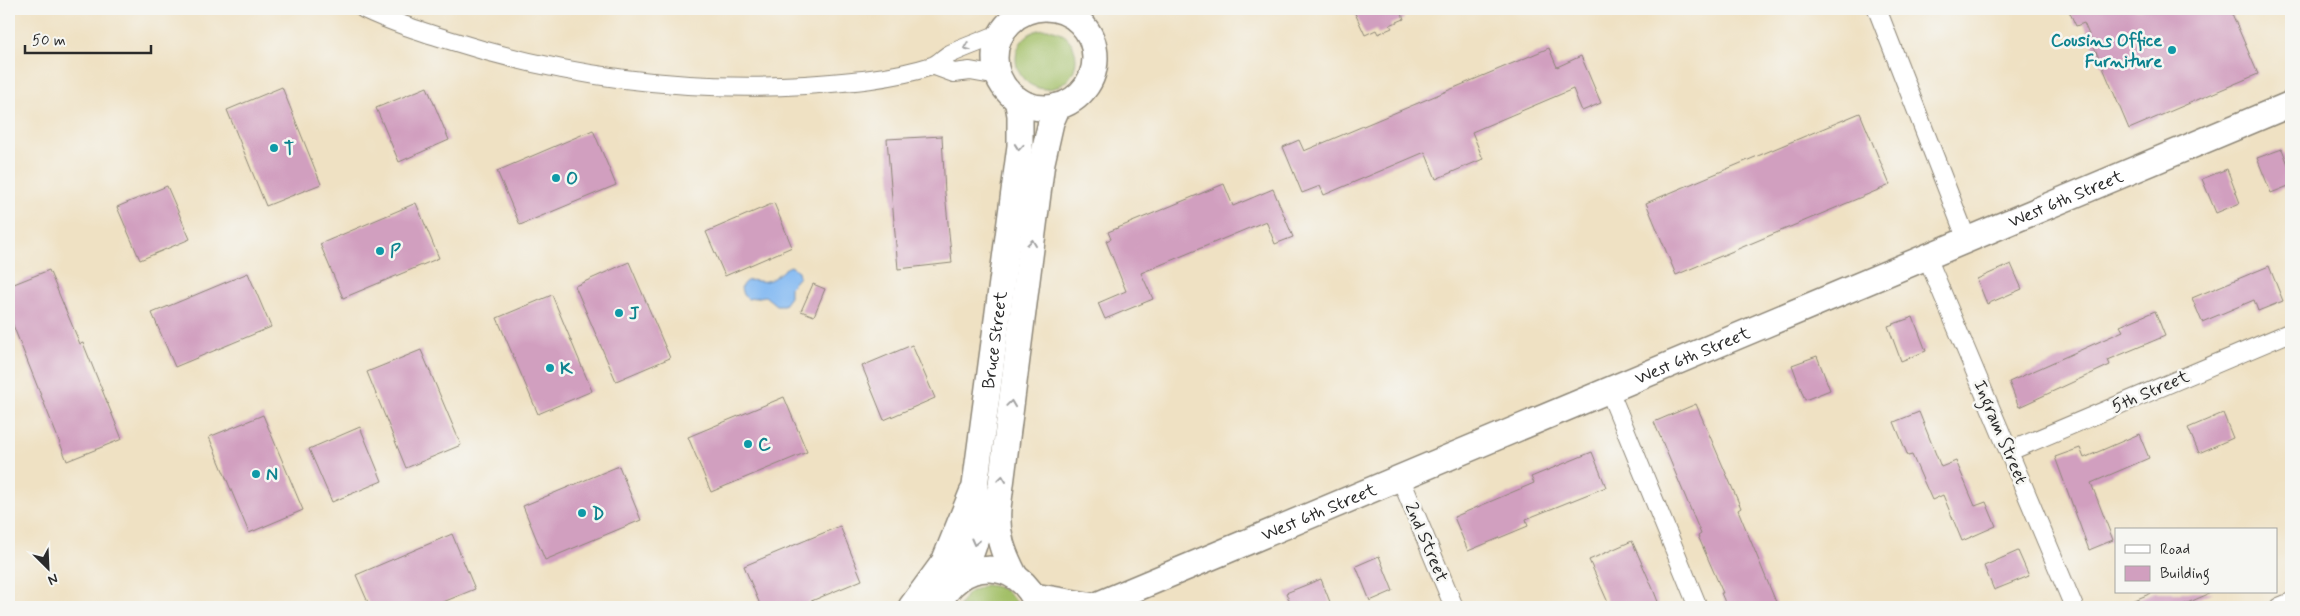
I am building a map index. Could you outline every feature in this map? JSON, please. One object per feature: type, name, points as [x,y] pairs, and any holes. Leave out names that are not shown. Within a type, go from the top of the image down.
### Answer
[{"type":"street","points":[[364,9],[427,33],[495,55],[565,71],[634,82],[688,86],[757,88],[854,82],[935,66],[949,54],[1003,32]]},
{"type":"street","points":[[1049,9],[1077,16],[1092,43],[1095,54],[1093,71],[1086,87],[1078,95],[1058,106],[1036,107],[1016,99],[1008,92],[998,76],[996,53],[1003,32],[1009,24],[1029,10],[1049,9]]},
{"type":"street","points":[[1877,9],[1968,240]]},
{"type":"street","points":[[935,66],[954,73],[970,71],[998,76]]},
{"type":"street","name":"Bruce Street","points":[[943,596],[977,540],[978,514],[975,486],[1020,146],[1020,115],[1016,99]]},
{"type":"street","name":"West 6th Street","points":[[1036,602],[1093,607],[2291,104]]},
{"type":"street","name":"Bruce Street","points":[[1015,576],[999,540],[997,526],[998,508],[1042,162],[1051,122],[1058,106]]},
{"type":"street","name":"Ingram Street","points":[[1927,257],[2074,607]]},
{"type":"street","name":"5th Street","points":[[2010,451],[2291,332]]},
{"type":"street","points":[[1609,390],[1698,607]]},
{"type":"street","name":"2nd Street","points":[[1400,477],[1454,607]]},
{"type":"street","points":[[911,607],[944,562],[975,486]]},
{"type":"street","points":[[943,596],[974,571],[988,569],[1002,571],[1015,576],[1026,585],[1036,602]]},
{"type":"street","points":[[2279,607],[2291,602]]},
{"type":"green space","points":[[1040,29],[1052,29],[1063,34],[1071,42],[1076,53],[1074,71],[1063,84],[1052,89],[1040,89],[1029,84],[1021,76],[1016,65],[1016,53],[1021,42],[1029,34]]},
{"type":"green space","points":[[985,585],[1005,591],[1013,597],[1018,607],[959,607],[968,593]]},
{"type":"water","points":[[791,266],[798,271],[799,277],[790,287],[790,297],[784,305],[776,305],[765,296],[748,299],[743,295],[741,288],[746,282],[770,280]]},
{"type":"building","points":[[1353,9],[1400,9],[1404,19],[1390,25],[1392,28],[1378,34],[1376,30],[1365,35]]},
{"type":"building","name":"Cousins Office Furniture","points":[[2068,9],[2230,9],[2258,74],[2129,129],[2084,23],[2076,26]]},
{"type":"building","points":[[1549,48],[1557,67],[1581,56],[1601,103],[1582,111],[1573,89],[1472,132],[1483,159],[1436,179],[1425,152],[1324,195],[1320,186],[1302,193],[1283,147],[1299,140],[1304,151]]},
{"type":"building","name":"T","points":[[282,87],[321,184],[266,206],[227,110]]},
{"type":"building","points":[[427,87],[449,140],[399,162],[376,108]]},
{"type":"building","points":[[1860,113],[1890,185],[1676,275],[1646,203]]},
{"type":"building","name":"O","points":[[593,130],[616,185],[520,225],[497,171]]},
{"type":"building","points":[[942,136],[952,263],[898,269],[887,139]]},
{"type":"building","points":[[2282,149],[2291,172],[2291,185],[2271,193],[2257,158]]},
{"type":"building","points":[[2227,169],[2240,203],[2216,213],[2202,179]]},
{"type":"building","points":[[1224,184],[1233,206],[1273,189],[1293,237],[1275,244],[1266,221],[1141,273],[1153,299],[1105,319],[1098,303],[1126,291],[1106,241],[1111,239],[1108,232]]},
{"type":"building","points":[[167,186],[190,239],[140,260],[117,207]]},
{"type":"building","name":"P","points":[[416,203],[439,258],[343,298],[320,244]]},
{"type":"building","points":[[774,203],[792,247],[725,276],[706,232]]},
{"type":"building","name":"J","points":[[629,262],[670,358],[616,381],[575,286]]},
{"type":"building","points":[[2011,264],[2022,289],[1987,304],[1977,279]]},
{"type":"building","points":[[2269,266],[2283,301],[2258,311],[2254,300],[2202,322],[2192,298]]},
{"type":"building","points":[[49,270],[80,344],[83,343],[122,439],[67,461],[9,315],[9,286]]},
{"type":"building","points":[[248,273],[271,327],[175,367],[152,313]]},
{"type":"building","points":[[813,284],[825,289],[814,316],[801,311]]},
{"type":"building","name":"K","points":[[552,295],[592,391],[538,414],[497,318]]},
{"type":"building","points":[[2155,311],[2165,336],[2108,360],[2110,365],[2019,407],[2009,382],[2123,331],[2120,326]]},
{"type":"building","points":[[1913,317],[1926,351],[1901,361],[1888,326]]},
{"type":"building","points":[[912,345],[935,398],[884,420],[862,366]]},
{"type":"building","points":[[421,350],[461,445],[406,468],[367,372]]},
{"type":"building","points":[[1817,356],[1830,390],[1805,400],[1792,365]]},
{"type":"building","name":"C","points":[[784,397],[807,452],[711,492],[688,437]]},
{"type":"building","points":[[1696,404],[1741,508],[1738,510],[1778,607],[1727,607],[1721,593],[1723,593],[1698,536],[1701,534],[1654,422]]},
{"type":"building","points":[[1919,412],[1941,467],[1956,461],[1975,506],[1986,502],[1996,526],[1962,541],[1943,495],[1932,500],[1912,455],[1908,456],[1894,422]]},
{"type":"building","points":[[2223,413],[2233,438],[2199,453],[2188,428]]},
{"type":"building","name":"N","points":[[263,415],[303,510],[249,533],[209,437]]},
{"type":"building","points":[[360,427],[382,481],[332,502],[309,449]]},
{"type":"building","points":[[2139,434],[2149,458],[2091,483],[2113,540],[2089,550],[2055,457],[2080,448],[2084,458]]},
{"type":"building","points":[[1592,452],[1606,487],[1526,519],[1528,526],[1468,551],[1454,517],[1534,483],[1531,477]]},
{"type":"building","name":"D","points":[[619,466],[641,520],[545,560],[523,506]]},
{"type":"building","points":[[840,526],[862,580],[797,607],[761,607],[744,566]]},
{"type":"building","points":[[452,534],[475,589],[431,607],[370,607],[356,575]]},
{"type":"building","points":[[1632,541],[1660,607],[1610,607],[1589,560]]},
{"type":"building","points":[[2018,551],[2029,576],[1994,590],[1984,566]]},
{"type":"building","points":[[1379,556],[1393,591],[1370,601],[1356,566]]},
{"type":"building","points":[[1321,579],[1330,602],[1317,607],[1292,607],[1286,593]]},
{"type":"building","points":[[2149,594],[2208,594],[2178,607],[2118,607]]},
{"type":"place","name":"Cousins Office Furniture","points":[[2172,50]]},
{"type":"place","name":"T","points":[[274,148]]},
{"type":"place","name":"O","points":[[556,178]]},
{"type":"place","name":"P","points":[[380,251]]},
{"type":"place","name":"J","points":[[619,313]]},
{"type":"place","name":"K","points":[[550,368]]},
{"type":"place","name":"C","points":[[748,444]]},
{"type":"place","name":"N","points":[[256,474]]},
{"type":"place","name":"D","points":[[582,513]]}]
